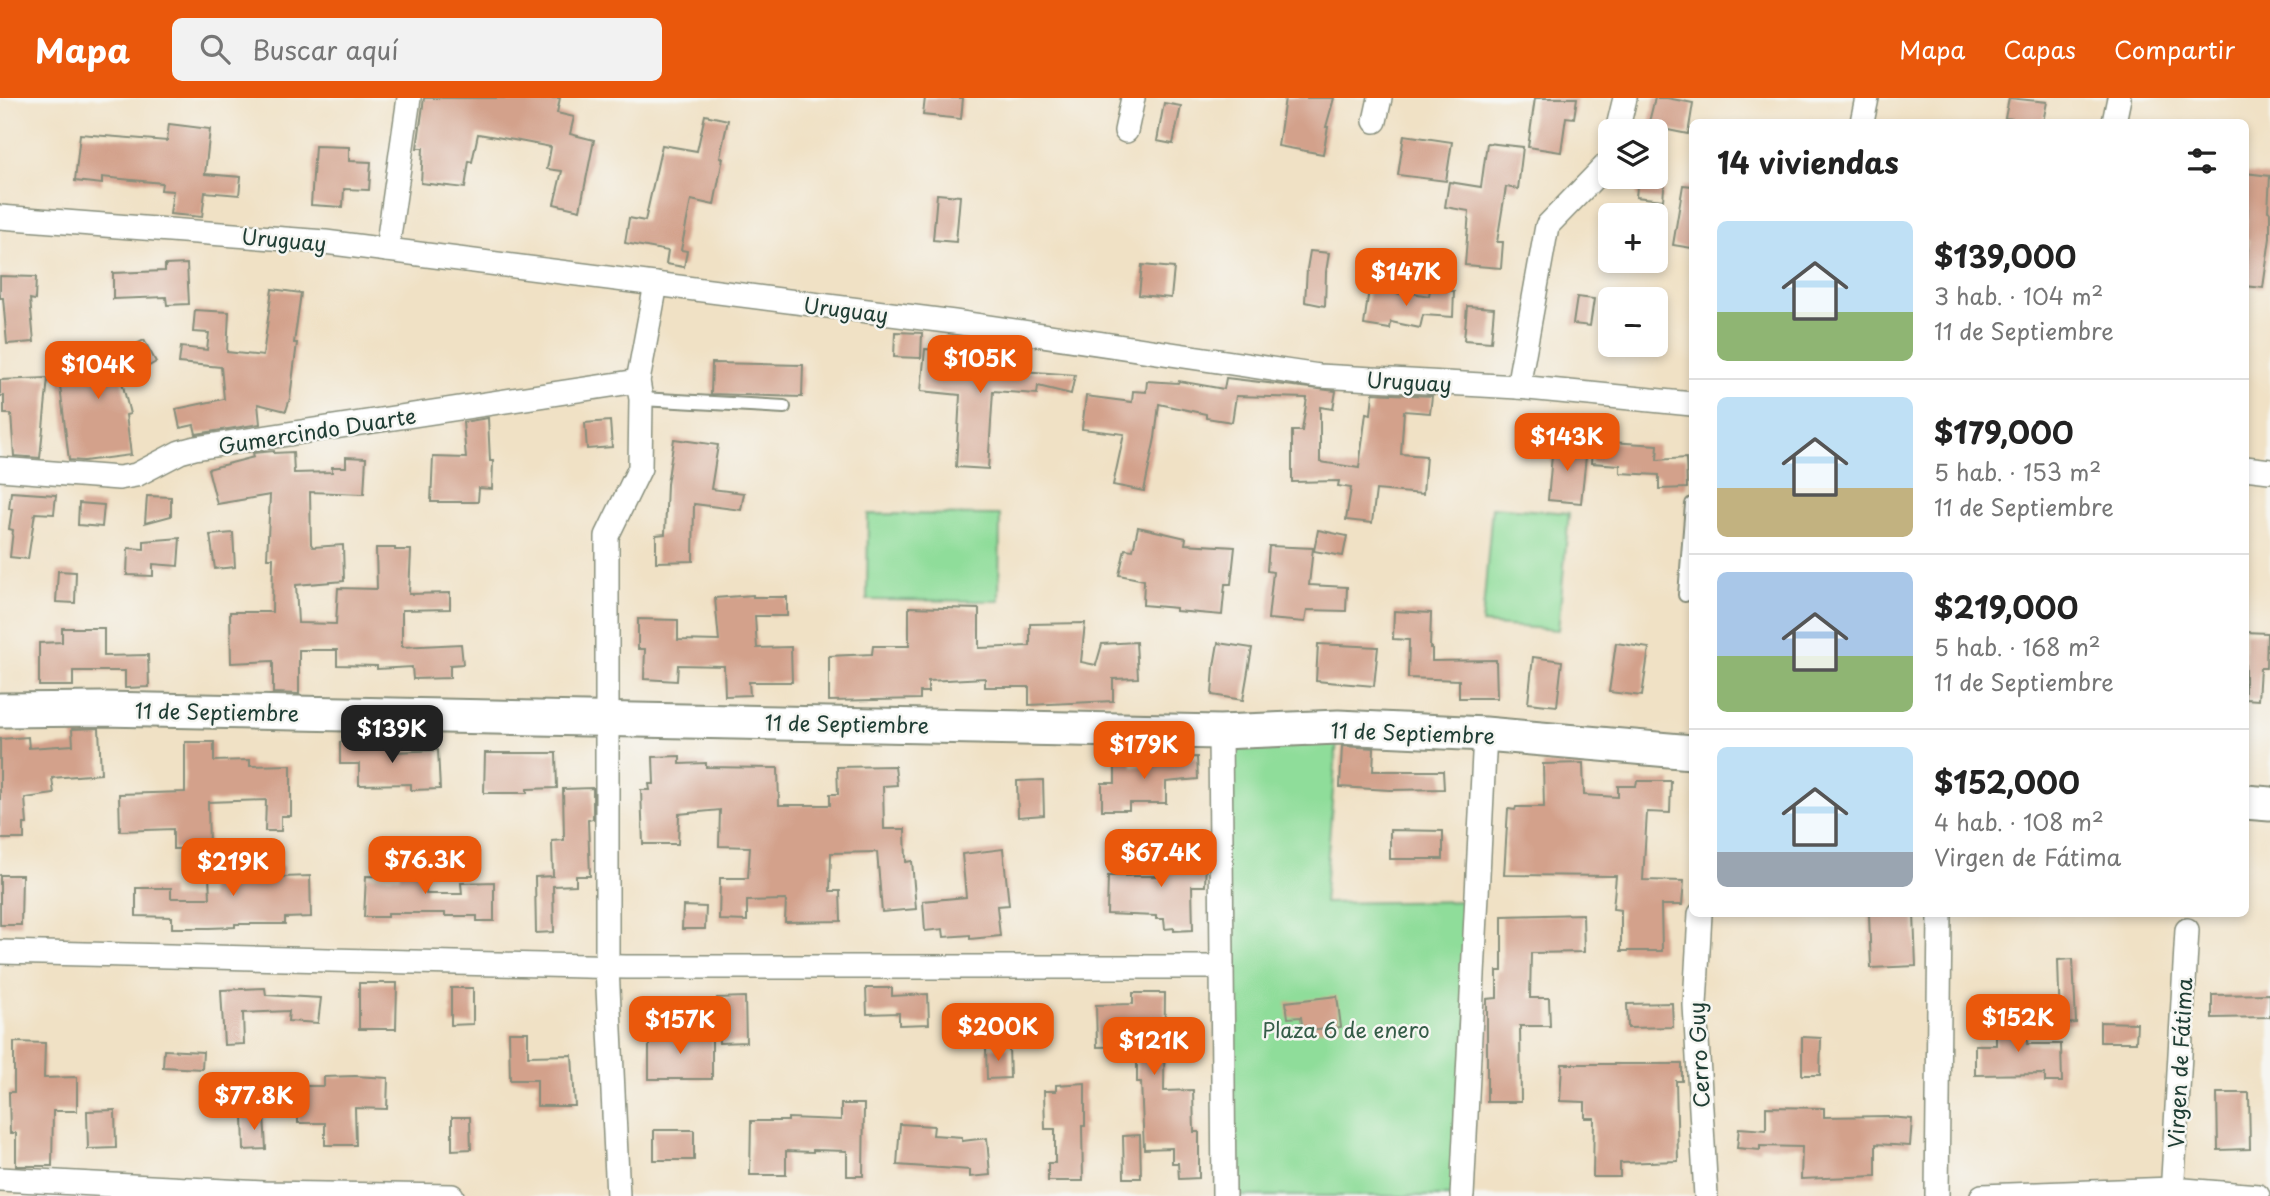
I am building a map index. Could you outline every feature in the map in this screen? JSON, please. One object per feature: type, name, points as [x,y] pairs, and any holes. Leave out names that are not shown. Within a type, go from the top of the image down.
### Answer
[{"type":"main road","name":"11 de Septiembre","points":[[0,710],[116,709],[1220,732],[1338,727],[1485,734],[1689,752]]},
{"type":"main road","points":[[2249,802],[2270,804]]},
{"type":"street","points":[[387,250],[409,98]]},
{"type":"street","points":[[1126,131],[1133,98]]},
{"type":"street","points":[[1374,121],[1380,98]]},
{"type":"street","points":[[1620,119],[1625,98]]},
{"type":"street","points":[[1863,119],[1867,98]]},
{"type":"street","points":[[2115,119],[2119,98]]},
{"type":"street","points":[[1518,387],[1547,226],[1598,173]]},
{"type":"street","name":"Uruguay","points":[[0,217],[311,241],[387,250],[954,323],[1319,376],[1518,387],[1689,404]]},
{"type":"street","points":[[618,1196],[607,967],[607,536],[640,468],[640,390],[656,284]]},
{"type":"street","name":"Gumercindo Duarte","points":[[0,469],[119,478],[136,475],[180,452],[195,448],[640,390]]},
{"type":"street","points":[[2249,468],[2270,471]]},
{"type":"street","points":[[1220,732],[1224,1196]]},
{"type":"street","points":[[1462,1196],[1485,734]]},
{"type":"street","name":"Cerro Guy","points":[[1700,917],[1695,1005],[1706,1196]]},
{"type":"street","points":[[1937,1196],[1940,917]]},
{"type":"street","name":"Virgen de Fátima","points":[[2172,1193],[2186,930]]},
{"type":"street","points":[[0,952],[607,967],[1221,967]]},
{"type":"street","points":[[0,1180],[48,1189],[452,1196]]},
{"type":"street","points":[[1982,1196],[2172,1193],[2258,1196]]},
{"type":"lane","points":[[640,390],[784,407]]},
{"type":"lane","points":[[1685,595],[1689,543]]},
{"type":"green space","points":[[1492,507],[1569,513],[1558,630],[1482,624]]},
{"type":"green space","points":[[868,514],[1000,515],[999,601],[867,600]]},
{"type":"green space","name":"Plaza 6 de enero","points":[[1338,727],[1324,903],[1475,901],[1462,1196],[1224,1196],[1220,732]]},
{"type":"building","points":[[424,98],[560,98],[557,113],[574,117],[570,134],[594,140],[580,210],[554,204],[562,171],[547,169],[551,147],[514,140],[478,134],[472,162],[469,161],[465,188],[421,183],[423,148],[417,148]]},
{"type":"building","points":[[925,98],[963,98],[961,119],[923,115]]},
{"type":"building","points":[[1285,98],[1334,98],[1326,127],[1323,154],[1278,146]]},
{"type":"building","points":[[1535,98],[1577,98],[1574,118],[1566,117],[1561,152],[1528,147]]},
{"type":"building","points":[[1655,98],[1693,103],[1688,134],[1668,130],[1668,119],[1650,119]]},
{"type":"building","points":[[2009,98],[2047,102],[2044,119],[2005,118]]},
{"type":"building","points":[[1164,103],[1181,106],[1173,144],[1157,141]]},
{"type":"building","points":[[705,115],[728,120],[714,205],[691,200],[681,250],[687,251],[684,267],[666,264],[668,251],[625,243],[629,218],[645,221],[662,145],[697,151]]},
{"type":"building","points":[[169,124],[210,129],[205,174],[241,177],[239,195],[205,192],[202,217],[170,214],[173,191],[161,190],[162,183],[102,177],[102,184],[75,181],[80,134],[167,141]]},
{"type":"building","points":[[1404,135],[1452,142],[1446,181],[1398,175]]},
{"type":"building","points":[[1487,143],[1523,147],[1518,189],[1506,187],[1497,242],[1503,242],[1501,268],[1465,265],[1469,211],[1445,207],[1449,182],[1481,187]]},
{"type":"building","points":[[315,146],[349,147],[349,161],[371,162],[369,190],[344,189],[343,207],[311,205]]},
{"type":"building","points":[[2249,173],[2270,176],[2270,238],[2263,288],[2249,286]]},
{"type":"building","points":[[1683,185],[1689,186],[1689,248],[1673,245]]},
{"type":"building","points":[[1637,189],[1664,189],[1663,200],[1636,197]]},
{"type":"building","points":[[937,194],[960,196],[956,242],[933,240]]},
{"type":"building","points":[[1310,251],[1329,253],[1325,306],[1305,302]]},
{"type":"building","points":[[187,264],[189,304],[167,305],[166,297],[113,299],[113,273],[165,271],[165,265]]},
{"type":"building","points":[[1142,265],[1174,268],[1171,298],[1139,295]]},
{"type":"building","points":[[0,276],[36,277],[35,300],[30,299],[34,342],[7,344],[3,298],[0,298]]},
{"type":"building","points":[[272,289],[301,293],[294,343],[297,343],[286,411],[258,404],[260,424],[196,434],[194,425],[180,428],[176,409],[224,399],[221,367],[179,363],[181,347],[207,350],[209,333],[193,332],[195,310],[229,312],[227,352],[263,356]]},
{"type":"building","points":[[1369,289],[1429,296],[1430,290],[1454,291],[1453,317],[1423,315],[1420,328],[1391,322],[1390,329],[1364,325]]},
{"type":"building","points":[[1577,297],[1594,299],[1590,326],[1573,324]]},
{"type":"building","points":[[1467,306],[1494,308],[1491,342],[1464,340]]},
{"type":"building","points":[[895,332],[922,333],[921,358],[894,357]]},
{"type":"building","points":[[144,340],[156,362],[122,382],[130,414],[126,415],[131,455],[84,461],[69,460],[55,345],[80,341],[84,371]]},
{"type":"building","points":[[925,349],[997,355],[995,369],[1075,375],[1071,394],[1038,386],[1037,394],[993,391],[988,469],[956,467],[960,395],[921,391]]},
{"type":"building","points":[[712,363],[803,365],[802,397],[711,394]]},
{"type":"building","points":[[48,378],[40,458],[14,456],[11,414],[4,414],[4,396],[0,396],[0,380]]},
{"type":"building","points":[[1226,378],[1336,391],[1333,409],[1320,407],[1320,462],[1359,468],[1366,413],[1371,414],[1373,393],[1432,396],[1430,413],[1404,411],[1401,454],[1426,456],[1423,494],[1376,490],[1372,523],[1346,520],[1351,488],[1338,486],[1339,481],[1292,482],[1292,431],[1302,431],[1307,398],[1236,396],[1232,422],[1206,418],[1206,414],[1159,404],[1144,491],[1113,485],[1124,434],[1082,429],[1086,396],[1132,402],[1133,391],[1146,392],[1147,381],[1179,381],[1224,389]]},
{"type":"building","points":[[488,418],[490,461],[493,461],[492,489],[479,488],[478,502],[431,502],[433,457],[466,458],[463,422]]},
{"type":"building","points":[[610,421],[612,447],[587,449],[585,423]]},
{"type":"building","points":[[1594,425],[1611,427],[1610,442],[1658,445],[1657,460],[1686,458],[1687,488],[1659,489],[1659,475],[1620,473],[1620,465],[1591,463]]},
{"type":"building","points":[[674,439],[718,445],[711,489],[744,493],[741,510],[694,504],[693,561],[656,562],[656,535],[665,534],[667,484]]},
{"type":"building","points":[[1553,444],[1587,447],[1581,503],[1548,500]]},
{"type":"building","points":[[293,452],[294,473],[332,472],[332,467],[346,467],[346,457],[366,458],[364,494],[310,492],[311,544],[313,547],[343,545],[344,581],[296,585],[298,623],[336,624],[338,588],[377,589],[376,548],[411,550],[409,594],[450,593],[450,609],[402,610],[402,647],[461,644],[463,664],[450,665],[450,678],[413,679],[412,667],[377,669],[377,666],[337,665],[337,650],[299,650],[299,694],[273,693],[273,661],[231,663],[230,612],[272,612],[273,558],[267,558],[270,495],[217,504],[208,469],[254,457],[253,453]]},
{"type":"building","points":[[11,492],[56,495],[54,514],[35,513],[28,559],[10,557],[13,530],[9,529]]},
{"type":"building","points":[[147,496],[171,497],[171,516],[145,523]]},
{"type":"building","points":[[79,503],[104,505],[102,527],[78,525]]},
{"type":"building","points":[[1138,527],[1186,538],[1185,544],[1235,547],[1231,584],[1225,584],[1222,615],[1143,605],[1144,580],[1119,575],[1125,549],[1133,550]]},
{"type":"building","points":[[1318,530],[1347,536],[1343,556],[1314,551]]},
{"type":"building","points":[[233,533],[235,567],[215,569],[210,535]]},
{"type":"building","points":[[180,538],[178,566],[153,564],[153,576],[127,575],[128,548],[144,549],[144,541]]},
{"type":"building","points":[[1269,546],[1313,548],[1309,585],[1347,587],[1346,611],[1307,610],[1305,622],[1268,619],[1273,572],[1267,571]]},
{"type":"building","points":[[58,571],[76,572],[75,603],[56,602]]},
{"type":"building","points":[[753,595],[787,597],[787,616],[755,616],[757,648],[791,647],[792,682],[749,682],[750,695],[725,696],[724,666],[678,665],[677,681],[644,679],[645,649],[638,649],[638,619],[678,620],[678,640],[719,641],[715,598]]},
{"type":"building","points":[[909,607],[979,609],[979,648],[1030,646],[1030,624],[1085,623],[1081,662],[1096,665],[1102,644],[1136,642],[1138,678],[1113,679],[1113,701],[1029,705],[1029,687],[985,687],[985,678],[928,681],[928,692],[920,692],[920,699],[829,701],[829,656],[872,654],[873,646],[909,646]]},
{"type":"building","points":[[1394,611],[1431,613],[1432,661],[1496,660],[1497,698],[1459,698],[1459,680],[1408,678],[1409,640],[1393,639]]},
{"type":"building","points":[[62,628],[104,628],[104,656],[148,655],[149,687],[125,688],[125,671],[73,671],[73,686],[39,686],[39,643],[62,642]]},
{"type":"building","points":[[2249,632],[2267,633],[2266,668],[2260,668],[2258,700],[2249,699]]},
{"type":"building","points":[[1218,643],[1252,648],[1243,700],[1212,695]]},
{"type":"building","points":[[1616,643],[1649,648],[1642,696],[1609,692]]},
{"type":"building","points":[[1318,644],[1378,647],[1374,686],[1316,681]]},
{"type":"building","points":[[1533,657],[1562,661],[1557,706],[1528,703]]},
{"type":"building","points":[[99,728],[101,774],[52,778],[54,794],[25,798],[27,824],[24,824],[24,839],[0,839],[0,739],[28,737],[29,748],[73,745],[72,729]]},
{"type":"building","points":[[395,741],[395,752],[438,750],[440,789],[411,790],[411,784],[359,785],[359,764],[340,764],[340,742]]},
{"type":"building","points":[[185,742],[214,742],[214,761],[250,760],[250,766],[291,765],[291,816],[281,816],[281,831],[265,831],[266,800],[208,802],[209,848],[173,849],[173,829],[120,831],[119,794],[185,792]]},
{"type":"building","points":[[1342,746],[1374,748],[1373,771],[1443,771],[1444,789],[1340,787]]},
{"type":"building","points":[[1115,752],[1132,752],[1132,767],[1175,761],[1175,758],[1197,757],[1198,779],[1166,782],[1166,803],[1129,803],[1129,810],[1102,810],[1102,783],[1115,783]]},
{"type":"building","points":[[485,753],[556,753],[557,788],[527,789],[527,793],[484,793]]},
{"type":"building","points":[[680,756],[680,764],[778,768],[779,805],[830,805],[830,794],[838,794],[837,767],[895,766],[897,785],[883,786],[884,829],[905,829],[906,862],[912,861],[916,909],[882,912],[877,852],[831,853],[830,891],[840,891],[841,921],[785,922],[786,900],[747,901],[747,921],[719,920],[720,878],[748,878],[750,847],[719,846],[720,810],[679,814],[678,844],[643,844],[641,790],[650,790],[649,784],[654,784],[653,757]]},
{"type":"building","points":[[1583,763],[1584,795],[1618,797],[1618,786],[1636,786],[1637,781],[1671,781],[1670,813],[1647,812],[1643,880],[1684,881],[1682,905],[1661,905],[1662,951],[1621,951],[1621,910],[1613,909],[1616,876],[1504,875],[1508,809],[1544,807],[1543,764]]},
{"type":"building","points":[[1043,780],[1044,815],[1018,817],[1017,781]]},
{"type":"building","points":[[593,788],[593,819],[588,820],[590,876],[576,876],[576,885],[553,886],[554,932],[536,933],[535,877],[553,876],[552,841],[564,840],[563,789]]},
{"type":"building","points":[[1390,830],[1443,831],[1443,859],[1390,859]]},
{"type":"building","points":[[1168,838],[1193,839],[1192,862],[1206,862],[1205,886],[1192,886],[1193,930],[1165,929],[1164,919],[1156,919],[1156,916],[1107,914],[1108,876],[1165,876]]},
{"type":"building","points":[[1003,849],[1009,905],[997,906],[1000,936],[970,939],[970,935],[944,937],[943,929],[925,931],[923,901],[966,897],[962,854]]},
{"type":"building","points":[[208,851],[230,852],[229,865],[283,866],[283,877],[310,876],[311,917],[285,918],[285,924],[172,928],[172,917],[136,916],[136,888],[171,888],[171,898],[210,898]]},
{"type":"building","points":[[400,863],[426,863],[426,894],[462,894],[461,883],[494,882],[494,921],[477,921],[477,916],[445,916],[445,913],[388,913],[388,917],[364,917],[366,876],[400,877]]},
{"type":"building","points":[[0,875],[22,875],[21,925],[0,925]]},
{"type":"building","points":[[683,906],[706,907],[705,929],[682,929]]},
{"type":"building","points":[[1583,914],[1584,952],[1531,953],[1530,998],[1549,998],[1550,1026],[1520,1026],[1521,1102],[1487,1102],[1487,999],[1497,998],[1497,971],[1502,971],[1502,916]]},
{"type":"building","points":[[1869,917],[1914,917],[1916,966],[1871,968]]},
{"type":"building","points":[[2073,959],[2076,1023],[2060,1024],[2058,960]]},
{"type":"building","points":[[359,983],[397,983],[396,1029],[359,1029]]},
{"type":"building","points":[[265,988],[266,995],[321,998],[318,1023],[288,1021],[289,1011],[243,1013],[244,1044],[224,1045],[221,990]]},
{"type":"building","points":[[451,988],[473,988],[473,1024],[451,1025]]},
{"type":"building","points":[[866,988],[892,988],[892,996],[928,994],[929,1024],[899,1025],[899,1013],[867,1014]]},
{"type":"building","points":[[1133,993],[1165,993],[1164,1091],[1193,1090],[1194,1132],[1199,1132],[1199,1178],[1179,1179],[1178,1163],[1172,1163],[1172,1148],[1144,1149],[1141,1082],[1137,1082],[1137,1046],[1097,1047],[1096,1005],[1133,1004]]},
{"type":"building","points":[[2270,994],[2270,1017],[2212,1018],[2212,995]]},
{"type":"building","points":[[1337,996],[1341,1027],[1303,1032],[1301,1017],[1288,1018],[1286,1002]]},
{"type":"building","points":[[745,997],[746,1042],[719,1043],[717,998]]},
{"type":"building","points":[[1672,1003],[1673,1027],[1628,1028],[1627,1004]]},
{"type":"building","points":[[1996,1018],[2028,1018],[2027,1044],[2061,1044],[2062,1082],[2045,1082],[2045,1074],[1975,1075],[1975,1045],[1996,1045]]},
{"type":"building","points":[[2100,1022],[2137,1023],[2136,1042],[2100,1042]]},
{"type":"building","points":[[509,1032],[528,1032],[528,1056],[572,1055],[575,1106],[537,1106],[537,1080],[510,1080]]},
{"type":"building","points":[[649,1033],[712,1033],[712,1079],[649,1079]]},
{"type":"building","points":[[1802,1037],[1821,1038],[1820,1075],[1802,1075]]},
{"type":"building","points":[[14,1042],[45,1043],[44,1078],[77,1077],[77,1111],[53,1111],[52,1166],[16,1166],[16,1133],[10,1133],[9,1092],[14,1092]]},
{"type":"building","points":[[1009,1047],[1010,1078],[987,1079],[986,1048]]},
{"type":"building","points":[[164,1050],[203,1052],[202,1069],[163,1067]]},
{"type":"building","points":[[1562,1064],[1682,1064],[1682,1081],[1676,1081],[1678,1161],[1620,1163],[1620,1177],[1593,1177],[1594,1118],[1585,1118],[1585,1102],[1560,1101]]},
{"type":"building","points":[[324,1077],[388,1078],[387,1109],[355,1108],[356,1145],[325,1145],[325,1123],[298,1123],[298,1086],[324,1086]]},
{"type":"building","points":[[1085,1083],[1085,1126],[1082,1126],[1083,1181],[1048,1181],[1048,1163],[1055,1163],[1055,1129],[1045,1129],[1044,1091],[1056,1091],[1056,1085]]},
{"type":"building","points":[[2217,1093],[2249,1093],[2250,1149],[2218,1150]]},
{"type":"building","points":[[841,1104],[864,1104],[863,1176],[847,1176],[847,1151],[813,1150],[786,1151],[786,1175],[750,1175],[751,1121],[788,1121],[788,1118],[841,1120]]},
{"type":"building","points":[[1766,1107],[1824,1108],[1824,1117],[1888,1116],[1912,1119],[1910,1146],[1876,1144],[1876,1176],[1801,1179],[1802,1147],[1760,1146],[1760,1150],[1737,1148],[1739,1128],[1766,1130]]},
{"type":"building","points":[[115,1110],[116,1148],[88,1149],[87,1111]]},
{"type":"building","points":[[264,1114],[266,1149],[244,1150],[243,1115]]},
{"type":"building","points":[[452,1117],[470,1117],[471,1149],[452,1150]]},
{"type":"building","points":[[900,1124],[934,1126],[933,1135],[962,1137],[962,1141],[987,1138],[990,1175],[970,1177],[970,1170],[897,1165]]},
{"type":"building","points":[[654,1130],[694,1130],[694,1160],[654,1160]]},
{"type":"building","points":[[1140,1135],[1141,1178],[1124,1178],[1123,1136]]}]
